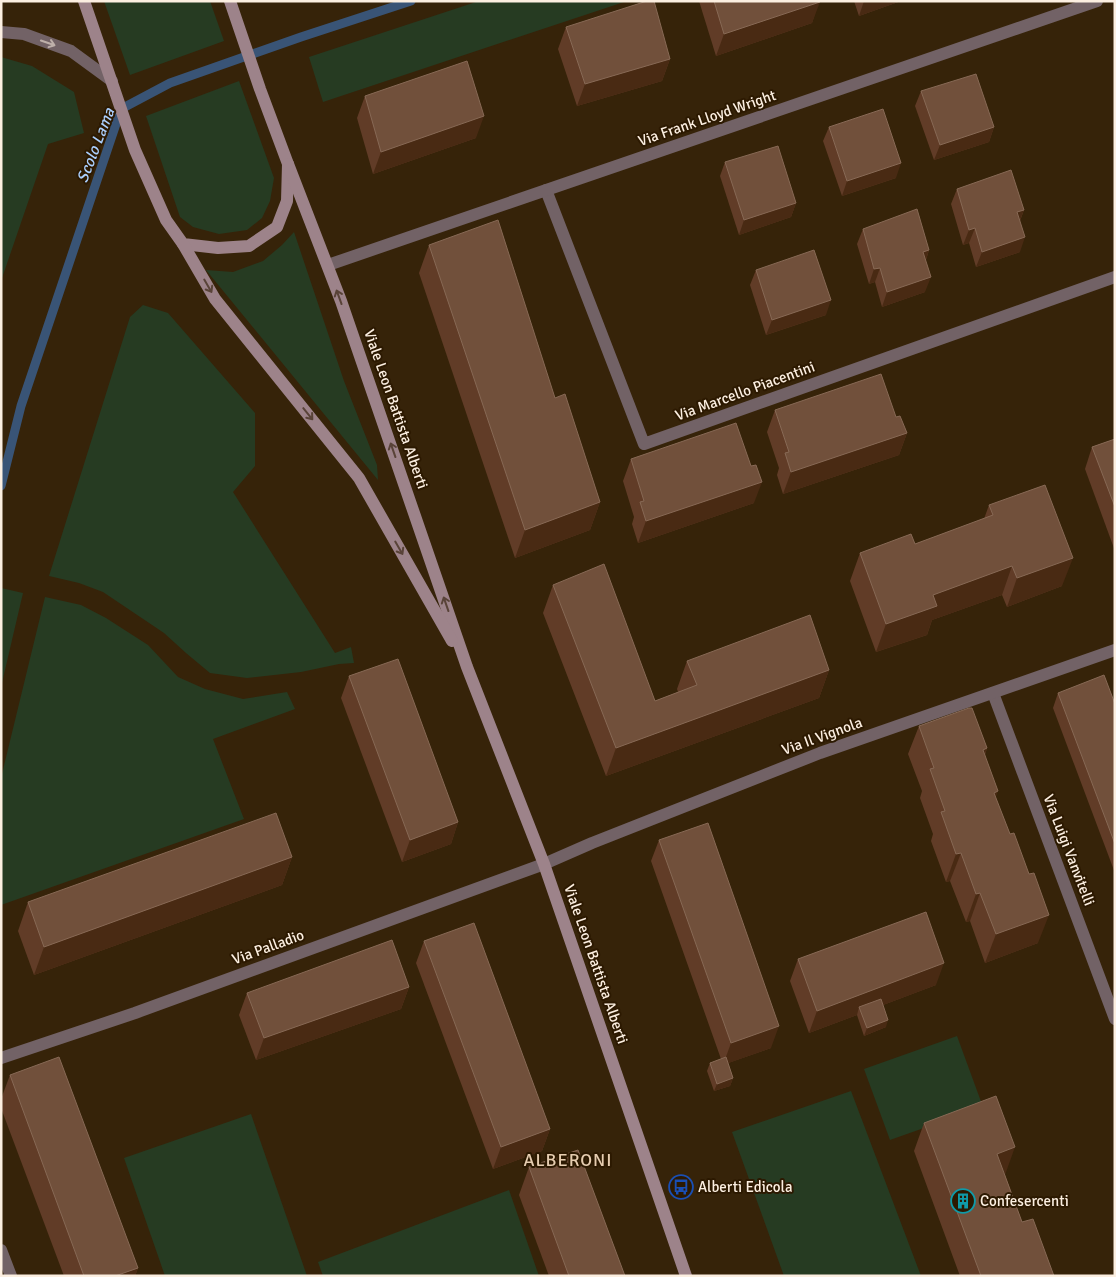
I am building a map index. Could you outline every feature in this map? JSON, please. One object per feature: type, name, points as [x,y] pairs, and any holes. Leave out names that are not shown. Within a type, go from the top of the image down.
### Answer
[{"type":"main road","points":[[84,1],[112,81]]},
{"type":"main road","name":"Viale Leon Battista Alberti","points":[[234,5],[260,89],[328,265],[467,666],[544,864],[686,1276]]},
{"type":"main road","name":"Viale Leon Battista Alberti","points":[[112,81],[136,150],[166,220],[183,244],[215,299],[359,478],[467,666]]},
{"type":"main road","points":[[183,244],[218,248],[250,246],[277,228],[287,201],[288,164]]},
{"type":"street","name":"Via Frank Lloyd Wright","points":[[328,265],[1097,1]]},
{"type":"street","points":[[1,32],[24,34],[72,51],[112,81]]},
{"type":"street","name":"Via Marcello Piacentini","points":[[546,190],[644,444],[1115,277]]},
{"type":"street","name":"Via Il Vignola","points":[[544,864],[820,752],[1115,650]]},
{"type":"street","name":"Via Luigi Vanvitelli","points":[[993,693],[1115,1019]]},
{"type":"street","name":"Via Palladio","points":[[1,1058],[144,1009],[544,864]]},
{"type":"street","points":[[1,1250],[11,1276]]},
{"type":"green space","points":[[104,1],[210,1],[224,41],[130,75]]},
{"type":"green space","points":[[479,1],[627,1],[323,102],[309,57]]},
{"type":"green space","points":[[1,57],[32,66],[74,92],[84,133],[48,144],[1,281]]},
{"type":"green space","points":[[239,81],[274,178],[270,201],[262,218],[247,230],[219,234],[193,227],[180,217],[146,116]]},
{"type":"green space","points":[[294,232],[344,381],[377,465],[378,480],[206,270],[233,272],[263,261]]},
{"type":"green space","points":[[143,305],[168,313],[255,413],[255,466],[233,492],[335,653],[351,647],[354,663],[339,664],[301,672],[247,678],[210,673],[164,633],[103,592],[79,583],[49,576],[130,317]]},
{"type":"green space","points":[[1,588],[23,593],[1,687]]},
{"type":"green space","points":[[45,597],[81,605],[106,618],[148,645],[178,677],[205,689],[243,699],[287,692],[295,709],[213,739],[244,819],[1,905],[1,778]]},
{"type":"green space","points":[[957,1036],[983,1107],[890,1140],[864,1069]]},
{"type":"green space","points":[[851,1091],[921,1276],[784,1276],[732,1132]]},
{"type":"green space","points":[[251,1114],[307,1276],[165,1276],[124,1158]]},
{"type":"green space","points":[[509,1190],[539,1276],[323,1276],[318,1262]]},
{"type":"building","points":[[647,1],[654,1],[670,59],[585,84],[566,27]]},
{"type":"building","points":[[714,1],[819,1],[820,2],[724,34]]},
{"type":"building","points":[[467,61],[484,116],[381,152],[365,96]]},
{"type":"building","points":[[976,74],[994,127],[940,145],[921,91]]},
{"type":"building","points":[[883,109],[901,163],[847,181],[829,127]]},
{"type":"building","points":[[778,146],[796,203],[744,220],[725,162]]},
{"type":"building","points":[[1011,170],[1024,210],[1017,212],[1025,237],[982,252],[975,228],[969,230],[957,189]]},
{"type":"building","points":[[917,209],[929,250],[923,252],[931,277],[887,292],[880,268],[874,269],[863,229]]},
{"type":"building","points":[[498,220],[555,398],[565,394],[600,502],[525,530],[429,245]]},
{"type":"building","points":[[814,250],[831,300],[772,320],[756,270]]},
{"type":"building","points":[[881,374],[896,417],[900,416],[907,433],[791,472],[785,453],[789,452],[775,410]]},
{"type":"building","points":[[736,423],[751,466],[756,465],[762,482],[646,521],[640,502],[644,501],[631,459]]},
{"type":"building","points":[[1115,439],[1115,507],[1092,447]]},
{"type":"building","points":[[1045,485],[1073,558],[1017,578],[1012,566],[933,595],[937,606],[886,624],[860,553],[911,534],[915,544],[993,515],[989,505]]},
{"type":"building","points":[[604,564],[655,701],[697,685],[687,661],[810,615],[829,670],[616,748],[553,585]]},
{"type":"building","points":[[398,659],[458,822],[410,840],[349,676]]},
{"type":"building","points":[[1104,675],[1115,704],[1115,844],[1058,693]]},
{"type":"building","points":[[972,708],[987,748],[983,750],[998,791],[994,793],[1010,834],[1014,833],[1029,874],[1034,873],[1049,915],[996,934],[980,893],[976,894],[961,853],[956,854],[941,812],[945,811],[930,769],[934,768],[919,726]]},
{"type":"building","points":[[276,813],[292,857],[44,947],[28,902]]},
{"type":"building","points":[[708,823],[779,1026],[731,1043],[659,840]]},
{"type":"building","points":[[926,912],[944,963],[817,1011],[798,959]]},
{"type":"building","points":[[474,923],[550,1129],[501,1147],[424,941]]},
{"type":"building","points":[[392,940],[409,987],[264,1038],[247,993]]},
{"type":"building","points":[[881,999],[888,1020],[867,1028],[859,1007]]},
{"type":"building","points":[[59,1057],[138,1268],[115,1276],[84,1276],[10,1075]]},
{"type":"building","points":[[726,1057],[733,1078],[717,1084],[710,1063]]},
{"type":"building","points":[[996,1096],[1015,1147],[997,1154],[1022,1222],[1033,1219],[1054,1276],[981,1276],[924,1123]]},
{"type":"building","points":[[578,1150],[625,1276],[569,1276],[529,1167]]},
{"type":"waterway","name":"Scolo Lama","points":[[1,486],[21,406],[121,109],[170,83],[411,1]]},
{"type":"place","name":"Alberti Edicola","points":[[681,1187]]},
{"type":"place","name":"Confesercenti","points":[[963,1201]]},
{"type":"district","name":"ALBERONI","points":[[568,1160]]}]
